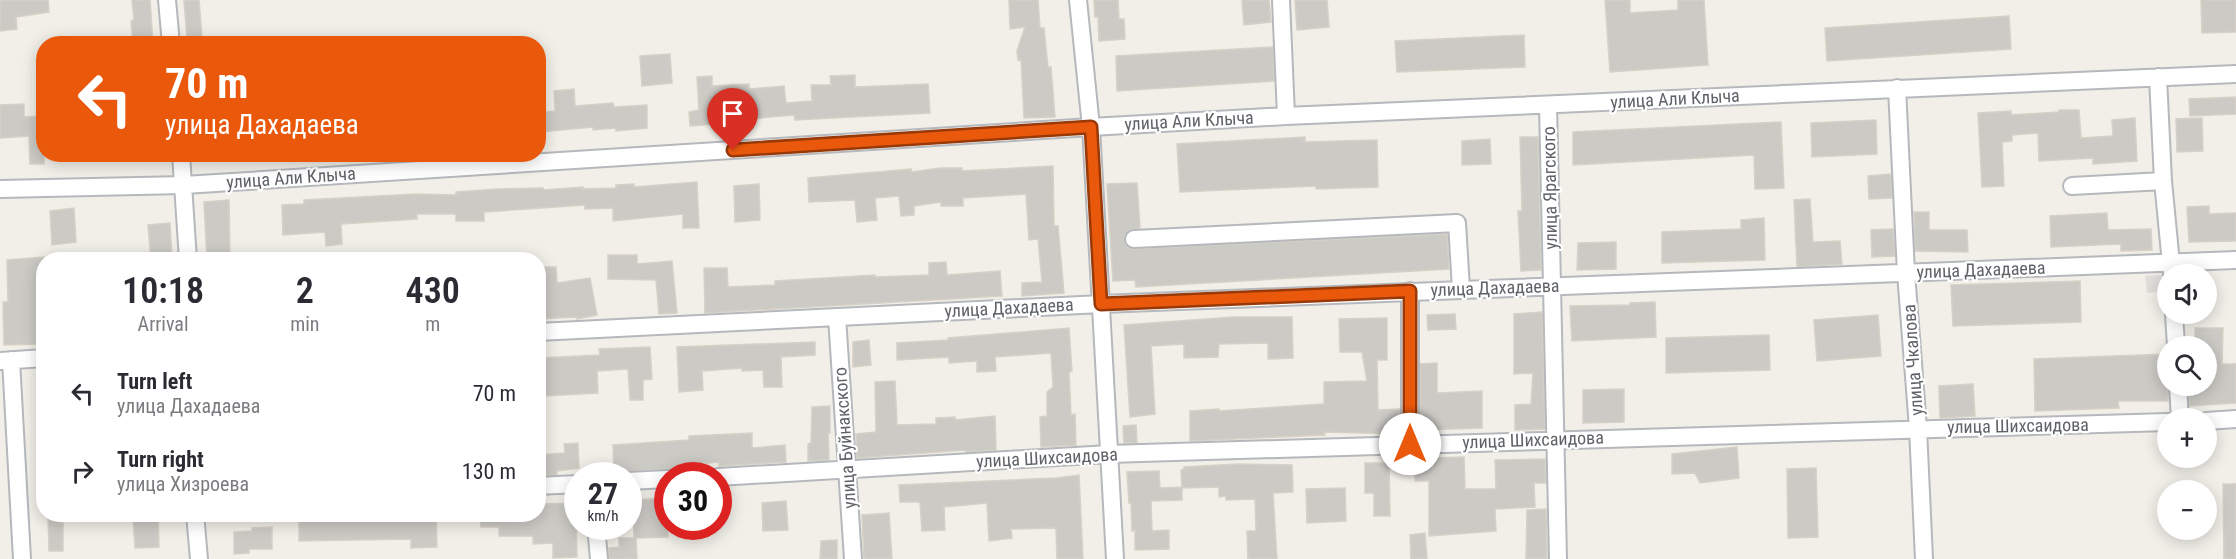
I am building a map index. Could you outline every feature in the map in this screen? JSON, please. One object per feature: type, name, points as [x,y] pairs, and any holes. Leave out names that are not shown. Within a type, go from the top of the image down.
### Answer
[{"type":"street","points":[[167,0],[170,36]]},
{"type":"street","points":[[1078,0],[1091,127],[1115,559]]},
{"type":"street","points":[[1281,0],[1287,116]]},
{"type":"street","name":"улица Али Клыча","points":[[546,162],[1287,116],[2236,74]]},
{"type":"street","points":[[2158,77],[2163,181],[2171,264]]},
{"type":"street","name":"улица Чкалова","points":[[1898,88],[1906,273],[1918,428],[1923,559]]},
{"type":"street","name":"улица Ярагского","points":[[1548,105],[1558,559]]},
{"type":"street","points":[[182,162],[188,252]]},
{"type":"street","name":"улица Али Клыча","points":[[0,189],[184,185],[544,162]]},
{"type":"street","points":[[2072,186],[2163,181]]},
{"type":"street","points":[[1134,239],[1457,223],[1461,289]]},
{"type":"street","name":"улица Дахадаева","points":[[2212,264],[2236,261]]},
{"type":"street","name":"улица Дахадаева","points":[[546,332],[1461,289],[1906,273],[2157,269]]},
{"type":"street","points":[[1410,291],[1410,444]]},
{"type":"street","name":"улица Буйнакского","points":[[837,317],[853,559]]},
{"type":"street","points":[[22,559],[5,361],[36,359]]},
{"type":"street","points":[[2217,420],[2236,419]]},
{"type":"street","name":"улица Шихсаидова","points":[[732,476],[1109,454],[2157,422]]},
{"type":"street","points":[[546,486],[564,485]]},
{"type":"street","points":[[196,522],[199,559]]},
{"type":"street","points":[[597,540],[599,559]]},
{"type":"shaded area","points":[[2157,275],[2157,292],[2147,293],[2145,276]]},
{"type":"building","points":[[0,0],[48,0],[49,12],[16,17],[17,29],[0,31]]},
{"type":"building","points":[[132,0],[150,0],[152,36],[132,36],[131,21],[134,20]]},
{"type":"building","points":[[184,0],[199,0],[202,36],[187,36]]},
{"type":"building","points":[[1009,0],[1038,0],[1040,28],[1044,28],[1048,67],[1051,67],[1055,117],[1024,118],[1021,59],[1018,60],[1017,51],[1025,27],[1010,29]]},
{"type":"building","points":[[1094,0],[1118,0],[1119,19],[1124,19],[1125,39],[1099,41],[1098,17],[1095,17]]},
{"type":"building","points":[[1242,0],[1269,0],[1271,22],[1244,25]]},
{"type":"building","points":[[1295,0],[1327,0],[1329,27],[1297,30]]},
{"type":"building","points":[[1605,0],[1630,0],[1630,13],[1678,10],[1678,0],[1704,0],[1708,65],[1610,72]]},
{"type":"building","points":[[2201,0],[2236,0],[2236,32],[2202,33]]},
{"type":"building","points":[[2009,16],[2011,49],[1827,61],[1825,28]]},
{"type":"building","points":[[1524,35],[1525,67],[1397,72],[1395,41]]},
{"type":"building","points":[[1273,47],[1274,81],[1117,91],[1116,56]]},
{"type":"building","points":[[670,54],[672,83],[642,86],[640,56]]},
{"type":"building","points":[[855,75],[855,87],[928,84],[930,113],[795,120],[794,115],[690,126],[689,112],[699,110],[697,77],[712,76],[712,86],[749,84],[749,89],[784,86],[786,103],[812,101],[811,85],[831,85],[830,76]]},
{"type":"building","points":[[574,89],[575,106],[613,103],[614,107],[647,105],[647,128],[616,131],[616,128],[593,130],[593,127],[546,132],[546,112],[555,111],[554,91]]},
{"type":"building","points":[[2236,97],[2236,114],[2190,116],[2189,99]]},
{"type":"building","points":[[24,104],[24,117],[36,116],[36,162],[44,162],[44,164],[30,164],[29,136],[0,138],[0,105]]},
{"type":"building","points":[[2059,110],[2079,110],[2081,138],[2113,136],[2112,120],[2135,118],[2137,161],[2093,164],[2093,158],[2039,161],[2038,133],[2012,135],[2012,141],[2002,142],[2004,186],[1982,187],[1978,113],[2011,111],[2011,115],[2059,112]]},
{"type":"building","points":[[2202,118],[2203,151],[2177,152],[2176,119]]},
{"type":"building","points":[[1876,120],[1877,154],[1812,157],[1811,123]]},
{"type":"building","points":[[1781,122],[1784,188],[1755,189],[1754,155],[1573,165],[1573,132]]},
{"type":"building","points":[[1305,137],[1305,142],[1377,140],[1378,187],[1316,189],[1316,186],[1180,192],[1177,144]]},
{"type":"building","points":[[1520,137],[1538,137],[1541,270],[1521,271],[1518,211],[1522,211]]},
{"type":"building","points":[[1490,139],[1491,164],[1462,165],[1462,141]]},
{"type":"building","points":[[1053,166],[1054,226],[1058,226],[1064,293],[1022,296],[1022,283],[1042,282],[1038,239],[1029,240],[1026,194],[963,198],[963,206],[941,206],[941,202],[914,206],[914,215],[901,216],[899,196],[875,198],[877,220],[857,222],[855,200],[809,202],[808,178],[911,169],[912,172],[962,168],[962,171]]},
{"type":"building","points":[[1891,174],[1892,198],[1869,199],[1868,176]]},
{"type":"building","points":[[697,182],[699,228],[683,228],[683,214],[613,221],[613,208],[585,209],[585,205],[484,212],[484,221],[456,221],[456,214],[417,214],[417,219],[341,224],[342,244],[326,246],[325,232],[283,235],[282,205],[304,204],[304,200],[416,194],[456,195],[456,192],[498,189],[616,188],[616,185],[634,184],[634,187]]},
{"type":"building","points":[[1137,183],[1140,228],[1129,230],[1124,235],[1125,244],[1130,249],[1447,234],[1449,269],[1136,287],[1135,280],[1113,281],[1107,184]]},
{"type":"building","points":[[759,184],[760,220],[735,222],[734,186]]},
{"type":"building","points":[[1810,199],[1813,242],[1840,241],[1842,264],[1797,267],[1794,200]]},
{"type":"building","points":[[229,200],[230,252],[207,252],[204,202]]},
{"type":"building","points":[[2209,206],[2209,214],[2236,213],[2236,241],[2189,242],[2187,207]]},
{"type":"building","points":[[74,208],[76,242],[52,245],[50,211]]},
{"type":"building","points":[[1914,212],[1929,212],[1929,230],[1967,230],[1968,252],[1915,251]]},
{"type":"building","points":[[2107,213],[2108,230],[2151,229],[2152,250],[2121,251],[2121,244],[2051,247],[2050,216]]},
{"type":"building","points":[[1764,218],[1765,260],[1662,263],[1662,232],[1741,229],[1741,220]]},
{"type":"building","points":[[170,223],[172,252],[150,252],[148,225]]},
{"type":"building","points":[[1893,229],[1895,256],[1872,257],[1871,230]]},
{"type":"building","points":[[1616,242],[1616,269],[1577,270],[1578,243]]},
{"type":"building","points":[[608,255],[637,255],[637,264],[672,261],[677,313],[659,314],[656,280],[608,279]]},
{"type":"building","points":[[36,258],[36,344],[4,345],[3,302],[8,302],[7,260]]},
{"type":"building","points":[[946,262],[947,275],[1000,271],[1002,296],[705,313],[704,268],[727,268],[728,287],[775,285],[775,281],[875,275],[875,277],[929,275],[929,263]]},
{"type":"building","points":[[546,267],[556,267],[557,283],[590,278],[597,315],[577,319],[577,317],[546,319]]},
{"type":"building","points":[[2080,281],[2081,322],[1953,326],[1951,285]]},
{"type":"building","points":[[1655,302],[1656,337],[1572,341],[1570,306],[1630,305],[1630,303]]},
{"type":"building","points":[[1542,312],[1545,429],[1515,430],[1515,405],[1531,404],[1533,373],[1514,374],[1514,314]]},
{"type":"building","points":[[1455,314],[1456,329],[1428,330],[1427,315]]},
{"type":"building","points":[[1878,315],[1881,356],[1817,361],[1814,320]]},
{"type":"building","points":[[1234,317],[1292,317],[1293,358],[1268,359],[1268,343],[1219,344],[1218,357],[1184,358],[1184,344],[1151,346],[1155,414],[1130,417],[1124,325]]},
{"type":"building","points":[[1387,318],[1387,360],[1377,360],[1378,410],[1400,409],[1400,431],[1397,431],[1397,434],[1324,432],[1325,435],[1190,441],[1190,411],[1324,404],[1324,382],[1367,381],[1362,352],[1340,352],[1339,319]]},
{"type":"building","points":[[1069,328],[1072,371],[1069,372],[1071,415],[1075,414],[1076,445],[1041,447],[1040,417],[1047,416],[1047,392],[1053,387],[1051,353],[995,357],[996,371],[977,372],[977,361],[949,363],[949,357],[897,360],[897,343]]},
{"type":"building","points":[[2195,328],[2223,328],[2222,364],[2236,364],[2236,403],[2190,406],[2189,396],[2217,396],[2217,336],[2195,336]]},
{"type":"building","points":[[1769,335],[1770,370],[1666,373],[1666,338]]},
{"type":"building","points":[[869,340],[871,365],[853,367],[853,342]]},
{"type":"building","points":[[815,342],[815,355],[781,357],[782,387],[764,387],[763,370],[742,371],[742,368],[702,371],[703,390],[679,392],[677,347]]},
{"type":"building","points":[[650,347],[652,379],[643,380],[643,400],[630,400],[628,369],[597,371],[598,393],[546,396],[546,358],[600,355],[599,349]]},
{"type":"building","points":[[2157,354],[2157,396],[2168,396],[2168,401],[2118,401],[2119,408],[2035,411],[2034,359]]},
{"type":"building","points":[[1437,363],[1437,393],[1482,391],[1482,428],[1420,430],[1420,364]]},
{"type":"building","points":[[895,381],[897,425],[936,424],[936,418],[955,417],[955,420],[995,416],[996,450],[857,458],[856,434],[876,432],[875,382]]},
{"type":"building","points":[[1973,384],[1975,416],[1940,418],[1939,386]]},
{"type":"building","points":[[1624,389],[1624,422],[1583,423],[1583,390]]},
{"type":"building","points":[[830,406],[829,460],[808,461],[812,407]]},
{"type":"building","points":[[1136,425],[1137,443],[1124,443],[1123,426]]},
{"type":"building","points":[[752,433],[752,448],[785,445],[786,462],[732,465],[732,462],[654,462],[654,470],[642,470],[642,462],[614,462],[613,445],[689,440],[689,436]]},
{"type":"building","points":[[578,443],[579,462],[564,462],[564,470],[557,471],[557,475],[546,475],[546,454],[565,453],[564,444]]},
{"type":"building","points":[[1737,447],[1739,478],[1700,483],[1695,473],[1672,474],[1672,454]]},
{"type":"building","points":[[1464,457],[1465,489],[1496,489],[1495,460],[1545,459],[1546,483],[1534,483],[1535,507],[1495,509],[1496,531],[1429,536],[1429,481],[1415,481],[1415,464],[1429,464],[1429,458]]},
{"type":"building","points":[[1365,463],[1389,463],[1390,516],[1374,516],[1374,493],[1365,493]]},
{"type":"building","points":[[1238,464],[1292,465],[1293,492],[1273,493],[1277,559],[1248,559],[1247,531],[1256,531],[1255,499],[1226,500],[1226,496],[1219,497],[1219,487],[1182,488],[1181,470],[1184,467]]},
{"type":"building","points":[[1816,468],[1818,537],[1788,538],[1787,469]]},
{"type":"building","points":[[1159,471],[1160,488],[1182,487],[1182,500],[1151,501],[1152,531],[1169,530],[1169,549],[1135,550],[1135,530],[1132,531],[1127,472]]},
{"type":"building","points":[[1079,475],[1083,559],[1057,559],[1056,528],[1011,529],[1012,538],[989,541],[987,503],[944,507],[945,530],[922,531],[920,502],[900,502],[899,485]]},
{"type":"building","points":[[2223,484],[2236,484],[2236,559],[2224,559]]},
{"type":"building","points":[[1345,488],[1346,521],[1307,523],[1306,489]]},
{"type":"building","points":[[642,499],[654,499],[654,537],[642,538]]},
{"type":"building","points":[[786,501],[788,530],[763,531],[762,503]]},
{"type":"building","points":[[564,503],[564,540],[577,540],[577,557],[553,558],[553,543],[533,544],[533,536],[499,536],[499,527],[481,527],[481,522],[546,522],[546,504]]},
{"type":"building","points":[[1546,509],[1547,559],[1526,559],[1527,510]]},
{"type":"building","points":[[889,513],[892,559],[864,559],[862,515]]},
{"type":"building","points":[[48,522],[63,523],[63,551],[49,551]]},
{"type":"building","points":[[133,522],[158,522],[159,547],[135,548]]},
{"type":"building","points":[[299,522],[436,522],[437,547],[411,548],[411,539],[299,541]]},
{"type":"building","points":[[272,527],[272,549],[249,549],[249,553],[234,554],[234,532]]},
{"type":"building","points":[[1425,533],[1427,559],[1411,559],[1410,535]]},
{"type":"building","points":[[619,540],[636,540],[637,559],[609,559],[609,548],[619,547]]},
{"type":"building","points":[[837,540],[837,559],[820,559],[821,541]]},
{"type":"route","points":[[733,150],[1091,127],[1101,304],[1410,291],[1410,444]]}]
